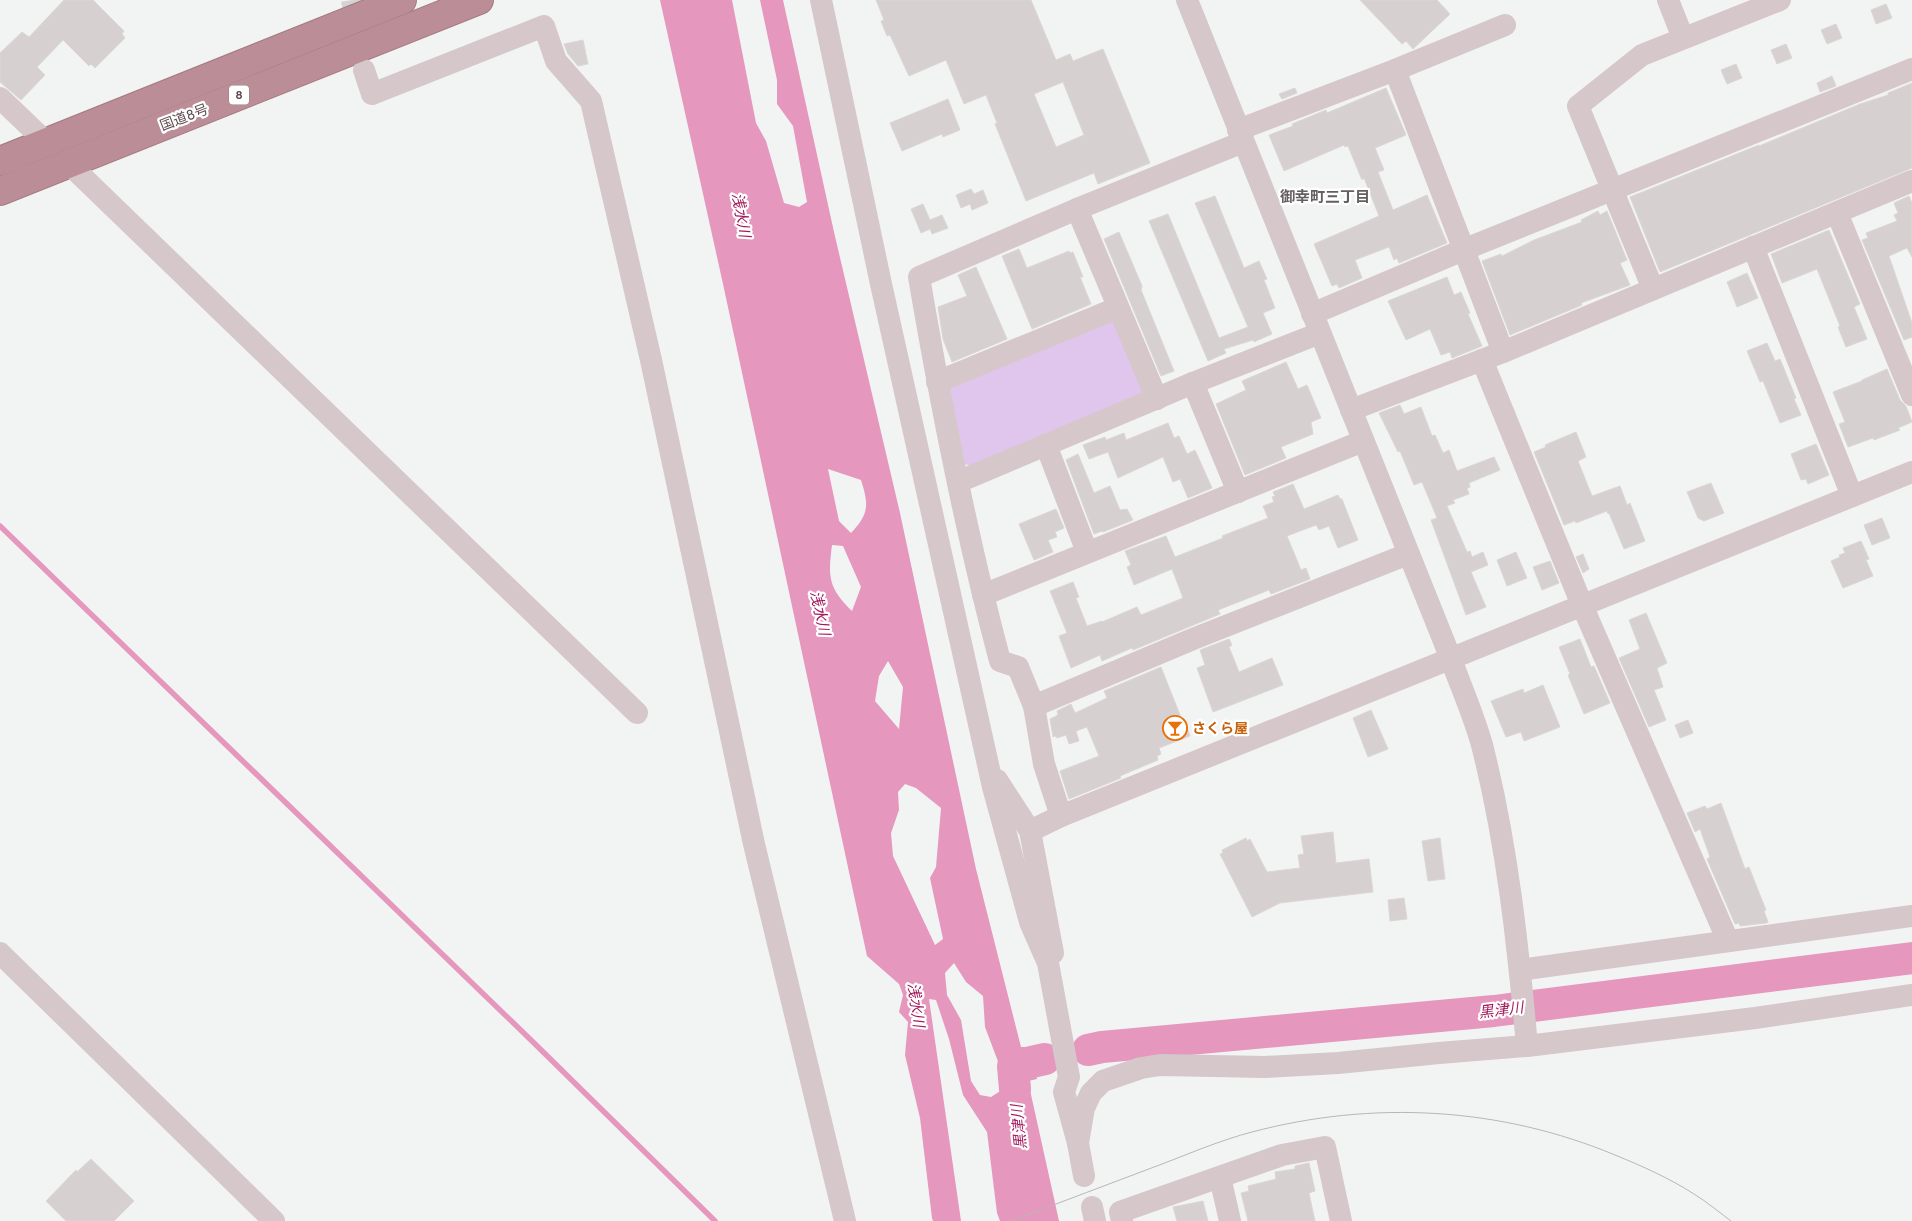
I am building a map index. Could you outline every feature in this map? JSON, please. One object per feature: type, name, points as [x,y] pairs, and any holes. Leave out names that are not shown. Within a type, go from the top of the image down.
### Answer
[{"type":"highway","name":"国道8号","points":[[0,162],[402,0]]},
{"type":"highway","name":"国道8号","points":[[0,190],[479,0]]},
{"type":"street","points":[[821,0],[879,274],[988,766],[1030,922],[1048,963],[1069,1078],[1064,1092],[1078,1143],[1084,1176]]},
{"type":"street","points":[[1187,0],[1450,659],[1483,752],[1499,823],[1520,970],[1527,1046]]},
{"type":"street","points":[[1668,0],[1683,38]]},
{"type":"street","points":[[1653,288],[1578,106],[1642,55],[1780,0]]},
{"type":"street","points":[[1061,816],[1044,764],[1034,706],[1018,667],[1000,660],[983,595],[958,482],[937,382],[919,277],[1241,136],[1505,25]]},
{"type":"street","points":[[364,70],[372,94],[544,26],[556,62],[591,101],[654,370],[754,844],[845,1221]]},
{"type":"street","points":[[958,482],[1193,383],[1463,250],[1912,69]]},
{"type":"street","points":[[1395,70],[1503,352]]},
{"type":"street","points":[[0,98],[47,143]]},
{"type":"street","points":[[68,163],[638,713]]},
{"type":"street","points":[[1351,410],[1503,352],[1912,181]]},
{"type":"street","points":[[1077,209],[1117,308],[1157,399]]},
{"type":"street","points":[[1837,212],[1912,395]]},
{"type":"street","points":[[1753,247],[1852,496]]},
{"type":"street","points":[[937,382],[1117,308]]},
{"type":"street","points":[[1482,360],[1582,605],[1728,941]]},
{"type":"street","points":[[1193,383],[1238,492]]},
{"type":"street","points":[[983,595],[1363,441]]},
{"type":"street","points":[[1046,446],[1087,552]]},
{"type":"street","points":[[1030,831],[1061,816],[1912,472]]},
{"type":"street","points":[[1034,706],[1193,639],[1408,554]]},
{"type":"street","points":[[988,766],[1030,831],[1053,952],[1048,963]]},
{"type":"street","points":[[1520,970],[1912,916]]},
{"type":"street","points":[[0,954],[274,1221]]},
{"type":"street","points":[[1078,1143],[1084,1108],[1091,1093],[1103,1081],[1141,1068],[1160,1065],[1265,1067],[1338,1063],[1439,1052],[1527,1046],[1755,1018],[1912,995]]},
{"type":"street","points":[[1122,1221],[1120,1212],[1282,1155],[1325,1147],[1340,1221]]},
{"type":"street","points":[[1220,1177],[1230,1221]]},
{"type":"shaded area","points":[[1115,315],[1150,396],[976,469],[965,464],[947,385]]},
{"type":"water","name":"浅水川","points":[[660,0],[732,0],[756,123],[766,141],[784,203],[799,207],[807,202],[793,126],[777,104],[777,80],[760,0],[783,0],[834,232],[900,513],[976,869],[1021,1047],[1030,1047],[1037,1079],[1028,1081],[1059,1221],[1000,1221],[997,1213],[987,1132],[963,1095],[949,1039],[936,1000],[929,999],[961,1221],[933,1221],[920,1118],[905,1055],[908,1022],[899,1012],[903,995],[899,984],[867,956]],"holes":[[[828,469],[861,480],[865,496],[866,509],[861,520],[851,533],[839,521]],[[832,545],[843,546],[861,587],[852,611],[834,588],[830,574]],[[888,661],[903,687],[899,729],[875,701],[879,676]],[[905,784],[916,788],[941,808],[936,867],[930,878],[943,939],[935,945],[893,856],[891,833],[899,810],[898,792]],[[954,963],[966,982],[983,996],[985,1027],[1005,1080],[1002,1090],[991,1097],[980,1095],[971,1081],[961,1020],[947,995],[945,973]]]},
{"type":"building","points":[[64,0],[93,0],[124,31],[122,34],[125,38],[95,68],[91,64],[89,66],[63,40],[37,67],[45,75],[21,100],[0,82],[0,53],[22,32],[29,37]]},
{"type":"building","points":[[876,0],[1031,0],[1056,60],[1070,54],[1073,61],[1103,49],[1150,163],[1098,184],[1094,173],[1026,201],[995,124],[997,123],[986,95],[964,104],[946,60],[909,76],[890,35],[887,36],[881,21],[884,20]],"holes":[[[1063,82],[1084,135],[1056,147],[1034,94]]]},
{"type":"building","points":[[1360,0],[1437,0],[1450,14],[1413,49],[1406,41],[1402,44]]},
{"type":"building","points":[[1886,4],[1892,18],[1876,24],[1871,10]]},
{"type":"building","points":[[1836,24],[1842,38],[1827,44],[1821,30]]},
{"type":"building","points":[[583,40],[588,64],[578,66],[568,54],[564,44]]},
{"type":"building","points":[[1786,44],[1792,58],[1777,64],[1771,50]]},
{"type":"building","points":[[1736,64],[1742,78],[1727,84],[1721,70]]},
{"type":"building","points":[[1832,76],[1836,86],[1820,92],[1817,83]]},
{"type":"building","points":[[1912,83],[1912,168],[1660,272],[1630,197],[1860,104],[1888,95],[1888,93]]},
{"type":"building","points":[[1295,88],[1297,93],[1282,99],[1279,94]]},
{"type":"building","points":[[1386,88],[1406,135],[1375,148],[1384,170],[1378,172],[1393,210],[1427,195],[1447,243],[1399,263],[1397,258],[1394,260],[1389,247],[1355,260],[1362,278],[1339,288],[1337,284],[1332,286],[1314,244],[1379,216],[1364,178],[1362,180],[1348,146],[1345,147],[1344,145],[1284,171],[1269,135],[1326,110],[1327,113]]},
{"type":"building","points":[[948,99],[960,130],[943,137],[942,134],[902,151],[890,123]]},
{"type":"building","points":[[971,189],[974,194],[983,190],[988,203],[972,210],[970,204],[961,208],[956,195]]},
{"type":"building","points":[[1215,196],[1244,268],[1259,261],[1267,279],[1264,280],[1275,308],[1263,313],[1272,334],[1254,342],[1253,340],[1224,349],[1226,353],[1208,361],[1149,221],[1168,214],[1219,338],[1248,327],[1195,203]]},
{"type":"building","points":[[1909,196],[1912,203],[1912,257],[1907,248],[1889,256],[1912,323],[1912,337],[1904,340],[1862,240],[1868,238],[1866,233],[1897,221],[1894,215],[1898,213],[1894,203]]},
{"type":"building","points":[[923,204],[930,220],[942,215],[948,228],[932,234],[930,229],[921,233],[911,209]]},
{"type":"building","points":[[1598,211],[1600,215],[1607,211],[1627,260],[1620,263],[1630,285],[1581,303],[1582,305],[1510,335],[1482,261],[1501,254],[1502,256],[1534,240],[1582,222],[1581,220]]},
{"type":"building","points":[[1829,230],[1860,304],[1854,307],[1867,339],[1846,347],[1838,327],[1840,326],[1817,269],[1782,283],[1771,254]]},
{"type":"building","points":[[1119,232],[1142,286],[1141,290],[1174,371],[1161,376],[1104,239]]},
{"type":"building","points":[[1019,249],[1027,268],[1069,251],[1070,253],[1073,252],[1083,277],[1080,277],[1091,304],[1032,329],[1002,256]]},
{"type":"building","points":[[976,267],[1007,339],[952,362],[943,339],[938,307],[967,296],[958,275]]},
{"type":"building","points":[[1747,273],[1758,298],[1737,307],[1727,282]]},
{"type":"building","points":[[1447,277],[1454,295],[1461,292],[1482,346],[1452,358],[1450,352],[1441,355],[1430,329],[1406,340],[1388,301]]},
{"type":"building","points":[[1767,343],[1775,361],[1780,359],[1801,415],[1780,423],[1763,381],[1760,382],[1747,351]]},
{"type":"building","points":[[1286,362],[1298,389],[1307,385],[1321,418],[1311,422],[1313,434],[1281,447],[1286,458],[1245,475],[1216,404],[1246,390],[1242,381]]},
{"type":"building","points":[[1887,369],[1912,422],[1898,428],[1900,430],[1848,447],[1839,424],[1845,422],[1833,392]]},
{"type":"building","points":[[1400,405],[1404,414],[1421,407],[1432,436],[1435,435],[1443,453],[1449,450],[1457,471],[1494,457],[1500,470],[1469,483],[1470,487],[1467,488],[1469,494],[1453,500],[1455,503],[1447,506],[1467,552],[1470,551],[1472,557],[1483,552],[1488,565],[1471,572],[1486,607],[1466,615],[1431,520],[1437,518],[1422,482],[1414,485],[1400,451],[1398,452],[1379,413]]},
{"type":"building","points":[[1168,423],[1174,438],[1179,436],[1187,454],[1195,450],[1212,488],[1188,498],[1180,479],[1173,482],[1163,457],[1118,478],[1108,452],[1089,459],[1083,445],[1105,437],[1106,440],[1124,433],[1126,440]]},
{"type":"building","points":[[1576,432],[1586,457],[1578,461],[1592,496],[1620,486],[1627,505],[1630,503],[1645,541],[1624,549],[1607,511],[1576,523],[1575,521],[1564,525],[1534,452],[1546,447],[1545,445]]},
{"type":"building","points":[[1816,444],[1829,475],[1808,484],[1806,479],[1801,480],[1791,454]]},
{"type":"building","points":[[1078,454],[1094,493],[1110,486],[1120,510],[1127,509],[1133,520],[1094,534],[1066,460]]},
{"type":"building","points":[[1711,483],[1724,513],[1704,521],[1698,518],[1687,492]]},
{"type":"building","points":[[1293,484],[1304,509],[1338,495],[1342,499],[1358,540],[1338,548],[1329,526],[1319,530],[1316,525],[1287,536],[1301,570],[1306,568],[1310,579],[1271,594],[1269,590],[1218,610],[1220,614],[1133,650],[1132,648],[1102,661],[1100,655],[1071,668],[1059,636],[1067,633],[1050,591],[1073,582],[1079,597],[1076,598],[1087,626],[1102,622],[1137,607],[1141,615],[1183,598],[1172,569],[1134,585],[1127,567],[1131,565],[1125,551],[1166,536],[1175,557],[1223,538],[1222,536],[1268,518],[1263,506],[1274,502],[1272,497],[1275,496],[1273,492]]},
{"type":"building","points":[[1056,509],[1064,528],[1055,532],[1057,537],[1048,540],[1053,552],[1034,560],[1019,524]]},
{"type":"building","points":[[1882,518],[1890,538],[1872,545],[1864,525]]},
{"type":"building","points":[[1861,541],[1869,559],[1866,560],[1873,576],[1843,588],[1831,561],[1845,553],[1843,548]]},
{"type":"building","points":[[1516,552],[1527,578],[1507,586],[1497,560]]},
{"type":"building","points":[[1583,554],[1589,569],[1583,573],[1576,557]]},
{"type":"building","points":[[1550,561],[1559,583],[1542,590],[1533,567]]},
{"type":"building","points":[[1646,613],[1667,663],[1657,668],[1663,687],[1654,690],[1666,720],[1649,727],[1619,658],[1640,649],[1629,620]]},
{"type":"building","points":[[1229,639],[1232,645],[1229,647],[1239,672],[1272,658],[1283,685],[1213,712],[1197,668],[1205,665],[1200,650]]},
{"type":"building","points":[[1580,639],[1591,667],[1594,666],[1610,703],[1584,714],[1559,647]]},
{"type":"building","points":[[1161,667],[1190,736],[1159,748],[1161,754],[1157,756],[1158,760],[1120,776],[1121,778],[1069,799],[1060,771],[1099,756],[1087,727],[1076,731],[1079,741],[1069,744],[1066,735],[1057,738],[1056,736],[1053,737],[1050,719],[1058,715],[1057,711],[1071,704],[1075,713],[1107,698],[1104,691]]},
{"type":"building","points":[[1543,685],[1560,727],[1524,741],[1521,732],[1506,737],[1491,701],[1523,689],[1524,693]]},
{"type":"building","points":[[1371,710],[1388,749],[1368,757],[1353,718]]},
{"type":"building","points":[[1688,720],[1693,733],[1680,738],[1675,725]]},
{"type":"building","points":[[1721,803],[1745,869],[1749,867],[1766,910],[1764,911],[1768,922],[1766,923],[1740,926],[1739,923],[1735,924],[1707,859],[1710,857],[1700,829],[1695,832],[1687,813],[1705,806],[1707,809]]},
{"type":"building","points":[[1333,832],[1336,863],[1369,859],[1373,892],[1280,903],[1252,917],[1220,854],[1223,853],[1222,850],[1246,838],[1247,841],[1250,839],[1267,872],[1300,868],[1298,855],[1304,854],[1301,836]]},
{"type":"building","points":[[1440,838],[1445,879],[1428,881],[1422,841]]},
{"type":"building","points":[[1404,898],[1407,919],[1390,921],[1388,900]]},
{"type":"building","points":[[91,1159],[134,1201],[114,1221],[66,1221],[46,1201],[76,1170],[77,1172]]},
{"type":"building","points":[[1309,1163],[1315,1191],[1309,1193],[1315,1221],[1248,1221],[1241,1193],[1249,1191],[1248,1186],[1276,1179],[1275,1172],[1295,1169],[1295,1166]]},
{"type":"building","points":[[1203,1201],[1208,1221],[1177,1221],[1173,1207]]},
{"type":"waterway","points":[[0,526],[715,1221]]},
{"type":"waterway","name":"黒津川","points":[[1088,1050],[1102,1047],[1494,1011],[1912,958]]},
{"type":"waterway","name":"黒津川","points":[[1015,1089],[1013,1066],[1045,1059]]},
{"type":"tunnel","points":[[352,0],[363,64]]},
{"type":"tram line","points":[[1011,1221],[1240,1135],[1298,1122],[1344,1115],[1390,1113],[1482,1118],[1527,1127],[1571,1139],[1615,1155],[1685,1188],[1731,1221]]},
{"type":"place","name":"さくら屋","points":[[1175,728]]},
{"type":"district","name":"御幸町三丁目","points":[[1325,197]]}]
